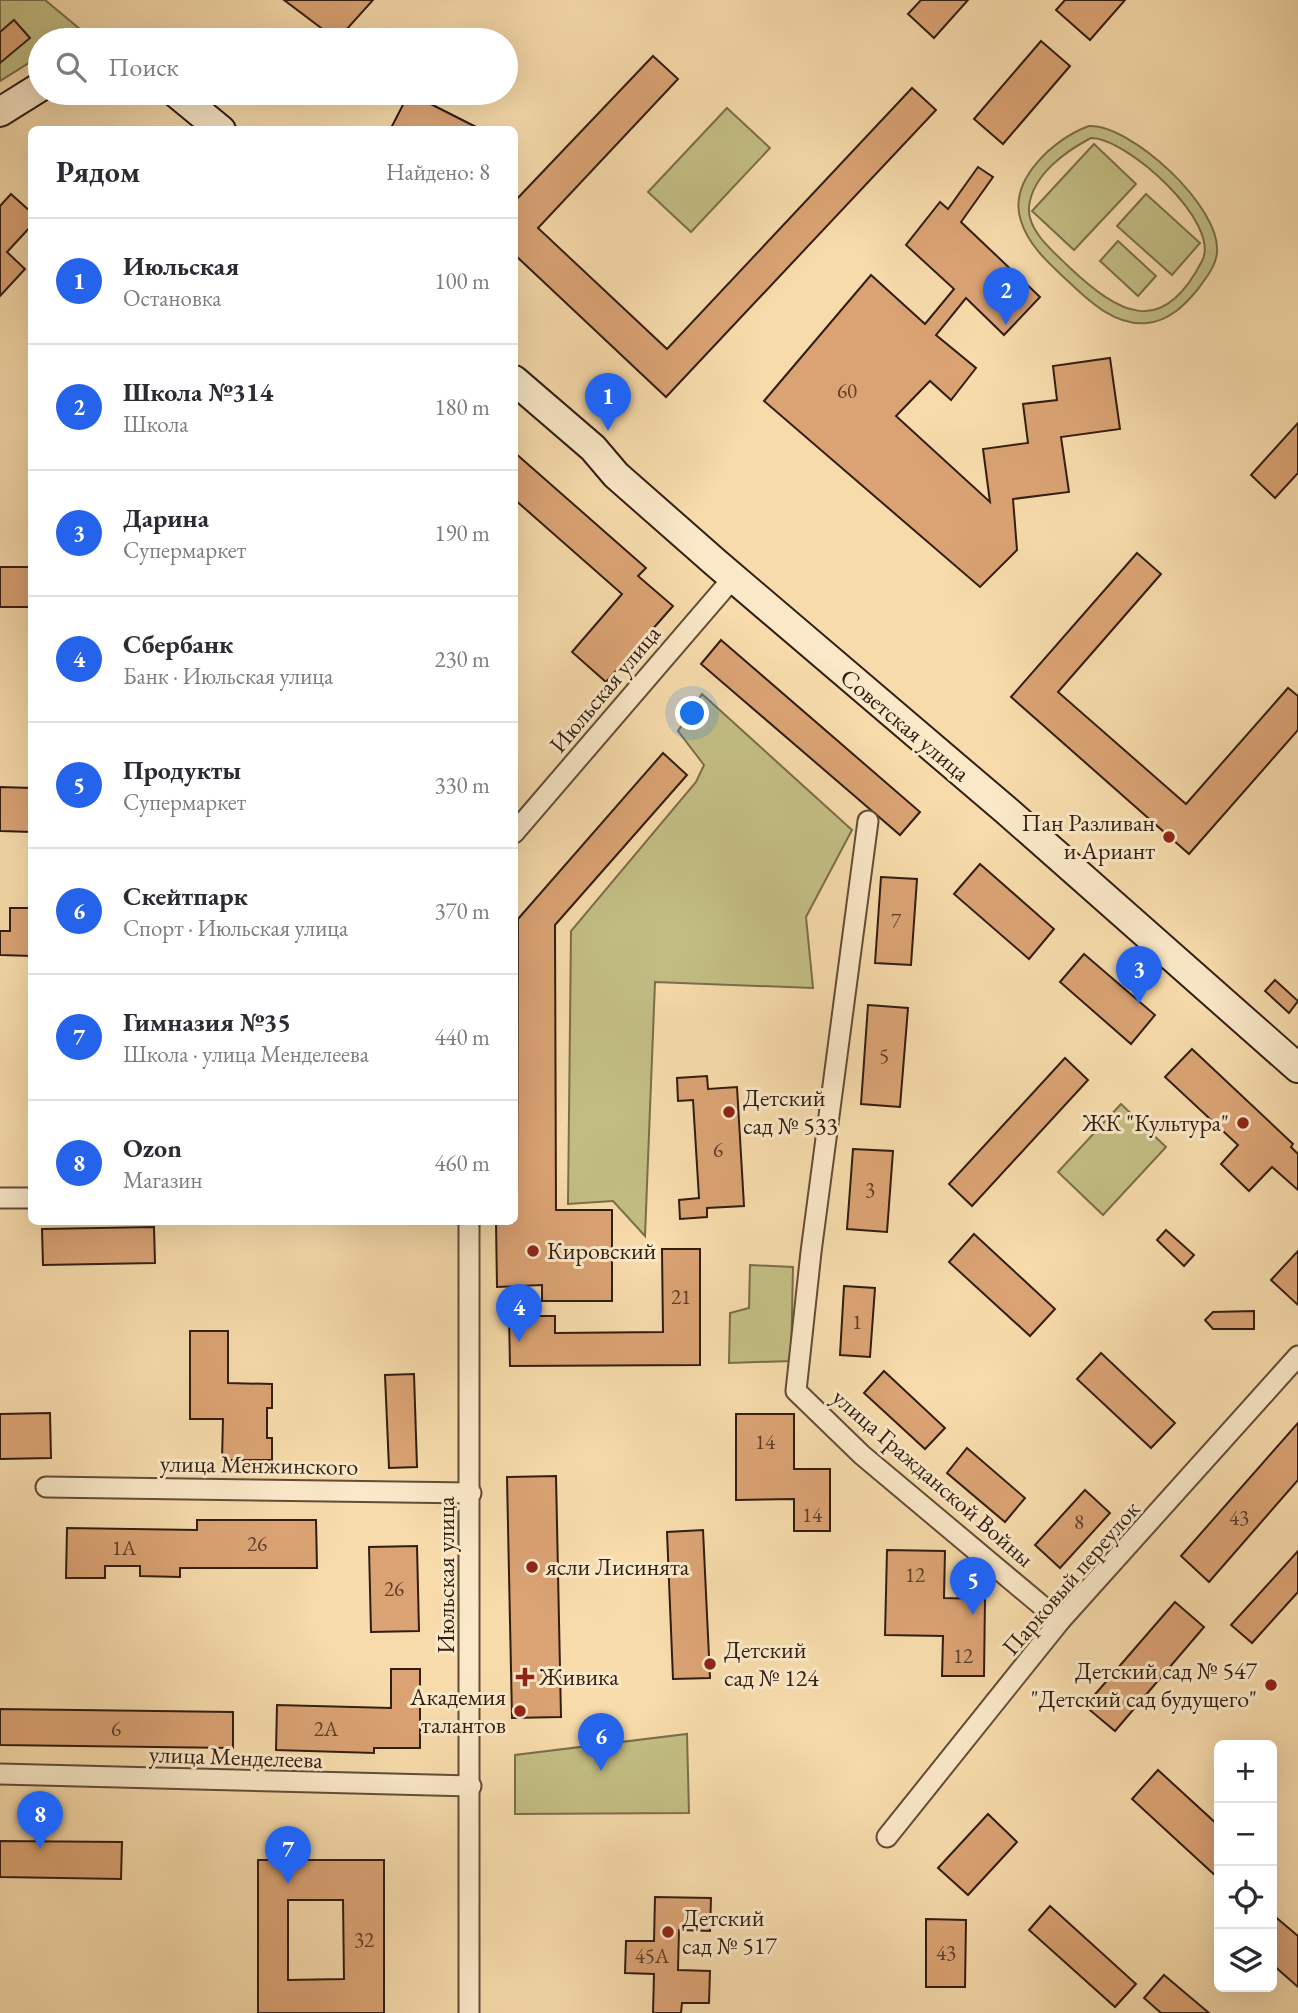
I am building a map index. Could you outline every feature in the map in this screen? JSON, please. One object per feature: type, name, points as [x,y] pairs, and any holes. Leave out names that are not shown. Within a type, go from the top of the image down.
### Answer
[{"type":"street","points":[[0,112],[28,94]]},
{"type":"street","points":[[191,105],[216,126]]},
{"type":"street","name":"Советская улица","points":[[518,383],[593,448],[616,475],[733,578],[1017,820],[1298,1068]]},
{"type":"street","name":"Июльская улица","points":[[518,828],[733,578]]},
{"type":"street","name":"улица Гражданской Войны","points":[[868,821],[811,1252],[796,1391],[862,1455],[1060,1621]]},
{"type":"street","points":[[0,1198],[28,1198]]},
{"type":"street","name":"Июльская улица","points":[[469,1225],[469,2013]]},
{"type":"street","name":"Парковый переулок","points":[[887,1837],[1060,1621],[1298,1356]]},
{"type":"street","name":"улица Менжинского","points":[[46,1487],[471,1493]]},
{"type":"street","name":"улица Менделеева","points":[[0,1774],[471,1786]]},
{"type":"shaded area","points":[[0,0],[45,0],[79,28],[28,28],[28,64],[0,81]]},
{"type":"shaded area","points":[[727,108],[770,148],[691,232],[648,192]]},
{"type":"shaded area","points":[[1089,126],[1107,129],[1127,139],[1170,171],[1205,213],[1214,234],[1217,252],[1215,262],[1188,301],[1162,319],[1136,323],[1105,312],[1048,262],[1029,239],[1021,221],[1019,206],[1027,176],[1049,151]],"holes":[[[1091,138],[1107,142],[1126,152],[1168,185],[1198,226],[1204,245],[1202,261],[1187,286],[1156,310],[1139,311],[1105,297],[1049,248],[1032,224],[1029,207],[1032,195],[1036,185],[1052,165]]]},
{"type":"shaded area","points":[[1094,144],[1136,184],[1074,250],[1032,211]]},
{"type":"shaded area","points":[[1146,194],[1200,243],[1172,275],[1117,226]]},
{"type":"shaded area","points":[[1118,241],[1156,276],[1138,296],[1100,261]]},
{"type":"shaded area","points":[[702,694],[852,830],[806,917],[813,988],[655,982],[645,1236],[613,1201],[568,1204],[571,931],[696,782],[704,765],[678,731]]},
{"type":"shaded area","points":[[1121,1104],[1166,1147],[1103,1215],[1058,1172]]},
{"type":"shaded area","points":[[750,1265],[793,1267],[791,1361],[729,1363],[730,1313],[749,1308]]},
{"type":"shaded area","points":[[687,1734],[689,1813],[515,1814],[515,1755]]},
{"type":"building","points":[[284,0],[373,0],[348,28],[321,28]]},
{"type":"building","points":[[921,0],[968,0],[934,38],[908,14]]},
{"type":"building","points":[[1065,0],[1125,0],[1090,40],[1056,10]]},
{"type":"building","points":[[14,20],[28,36],[28,40],[0,63],[0,32]]},
{"type":"building","points":[[1041,41],[1070,66],[1003,144],[974,119]]},
{"type":"building","points":[[653,56],[678,79],[538,228],[667,349],[912,88],[936,110],[666,397],[518,258],[518,198]]},
{"type":"building","points":[[403,105],[433,105],[474,126],[392,126]]},
{"type":"building","points":[[978,167],[993,177],[961,222],[1040,297],[1004,335],[966,298],[936,335],[976,368],[951,400],[930,381],[896,416],[990,502],[983,449],[1028,443],[1023,404],[1057,400],[1053,366],[1110,358],[1120,429],[1061,437],[1069,492],[1013,499],[1017,550],[980,587],[764,401],[871,275],[925,324],[954,289],[906,245],[940,202],[948,209]]},
{"type":"building","points":[[11,194],[28,209],[28,229],[7,252],[25,269],[0,296],[0,206]]},
{"type":"building","points":[[1298,423],[1298,473],[1275,498],[1251,475]]},
{"type":"building","points":[[518,456],[646,568],[638,576],[673,606],[606,682],[572,652],[622,594],[518,503]]},
{"type":"building","points":[[1137,553],[1161,574],[1058,692],[1186,804],[1288,688],[1298,696],[1298,730],[1189,854],[1011,697]]},
{"type":"building","points":[[0,567],[28,567],[28,607],[0,607]]},
{"type":"building","points":[[721,640],[920,812],[900,835],[701,664]]},
{"type":"building","points":[[663,753],[687,775],[555,925],[556,1210],[612,1210],[612,1301],[542,1301],[542,1285],[497,1287],[496,1225],[518,1225],[518,919]]},
{"type":"building","points":[[0,787],[28,788],[28,832],[0,831]]},
{"type":"building","points":[[980,864],[1054,929],[1029,959],[954,894]]},
{"type":"building","points":[[881,877],[917,879],[911,965],[875,963]]},
{"type":"building","points":[[10,908],[28,908],[28,956],[0,955],[0,931],[10,931]]},
{"type":"building","points":[[1084,954],[1155,1015],[1131,1044],[1060,982]]},
{"type":"building","points":[[1275,980],[1298,1001],[1289,1013],[1265,991]]},
{"type":"building","points":[[868,1005],[908,1008],[900,1107],[861,1104]]},
{"type":"building","name":"ЖК \"Культура\"","points":[[1192,1049],[1293,1144],[1291,1147],[1298,1154],[1298,1190],[1272,1167],[1249,1191],[1221,1164],[1238,1145],[1165,1077]]},
{"type":"building","points":[[1065,1058],[1088,1080],[972,1206],[949,1184]]},
{"type":"building","points":[[707,1076],[708,1089],[737,1087],[744,1206],[707,1208],[707,1217],[680,1219],[679,1200],[699,1198],[693,1100],[678,1101],[677,1078]]},
{"type":"building","points":[[853,1149],[893,1151],[887,1232],[847,1229]]},
{"type":"building","points":[[154,1227],[155,1263],[43,1265],[42,1229]]},
{"type":"building","points":[[1166,1230],[1194,1255],[1184,1266],[1157,1240]]},
{"type":"building","points":[[974,1234],[1055,1309],[1030,1336],[949,1262]]},
{"type":"building","points":[[662,1249],[700,1249],[700,1365],[510,1366],[509,1316],[555,1316],[555,1333],[663,1332]]},
{"type":"building","points":[[1298,1251],[1298,1305],[1271,1280]]},
{"type":"building","points":[[844,1286],[875,1288],[870,1357],[840,1355]]},
{"type":"building","points":[[1254,1311],[1254,1329],[1213,1329],[1205,1320],[1213,1312]]},
{"type":"building","points":[[190,1331],[228,1331],[228,1383],[272,1384],[272,1408],[267,1408],[267,1438],[272,1438],[272,1460],[222,1460],[223,1419],[190,1419]]},
{"type":"building","points":[[1101,1353],[1175,1423],[1151,1448],[1077,1379]]},
{"type":"building","points":[[884,1371],[945,1428],[925,1449],[864,1393]]},
{"type":"building","points":[[414,1374],[417,1467],[389,1468],[385,1375]]},
{"type":"building","points":[[50,1413],[51,1458],[0,1459],[0,1414]]},
{"type":"building","points":[[736,1414],[794,1414],[794,1469],[830,1469],[830,1531],[794,1531],[794,1499],[736,1500]]},
{"type":"building","points":[[1298,1423],[1298,1480],[1209,1582],[1181,1556]]},
{"type":"building","points":[[967,1448],[1025,1498],[1005,1522],[947,1473]]},
{"type":"building","points":[[556,1476],[561,1717],[512,1718],[507,1477]]},
{"type":"building","points":[[1085,1490],[1110,1513],[1060,1568],[1035,1545]]},
{"type":"building","points":[[197,1520],[316,1520],[317,1568],[180,1568],[180,1577],[140,1576],[140,1566],[105,1566],[105,1578],[66,1578],[67,1528],[197,1530]]},
{"type":"building","points":[[703,1530],[710,1678],[673,1679],[667,1532]]},
{"type":"building","points":[[417,1546],[419,1631],[371,1632],[369,1547]]},
{"type":"building","points":[[887,1550],[945,1551],[944,1598],[985,1599],[984,1676],[942,1676],[943,1636],[885,1635]]},
{"type":"building","points":[[1298,1551],[1298,1592],[1252,1643],[1231,1625]]},
{"type":"building","points":[[1175,1602],[1204,1627],[1115,1731],[1085,1706]]},
{"type":"building","points":[[391,1669],[420,1669],[420,1748],[374,1748],[374,1753],[276,1750],[277,1705],[391,1708]]},
{"type":"building","points":[[0,1709],[233,1712],[233,1748],[0,1745]]},
{"type":"building","points":[[1158,1770],[1214,1821],[1214,1874],[1132,1799]]},
{"type":"building","points":[[988,1814],[1017,1842],[968,1895],[938,1868]]},
{"type":"building","points":[[0,1841],[122,1842],[121,1879],[0,1877]]},
{"type":"building","points":[[258,1860],[384,1860],[384,2013],[258,2013]],"holes":[[[288,1900],[343,1900],[344,1979],[288,1980]]]},
{"type":"building","points":[[655,1897],[711,1898],[710,1931],[679,1930],[678,1970],[710,1971],[709,2003],[682,2003],[681,2013],[653,2013],[654,1974],[625,1973],[626,1941],[654,1941]]},
{"type":"building","points":[[1050,1906],[1136,1984],[1115,2007],[1029,1930]]},
{"type":"building","points":[[1277,1918],[1298,1936],[1298,1987],[1277,1968]]},
{"type":"building","points":[[926,1919],[966,1920],[965,1987],[926,1987]]},
{"type":"building","points":[[1164,1975],[1209,2013],[1161,2013],[1144,1998]]},
{"type":"place","name":"Школа №314","points":[[1006,325]]},
{"type":"place","name":"Июльская","points":[[608,431]]},
{"type":"place","name":"Пан Разливан и Ариант","points":[[1169,837]]},
{"type":"place","name":"Дарина","points":[[1139,1004]]},
{"type":"place","name":"Детский сад № 533","points":[[729,1112]]},
{"type":"place","name":"ЖК \"Культура\"","points":[[1243,1123]]},
{"type":"place","name":"Кировский","points":[[533,1251]]},
{"type":"place","name":"Сбербанк","points":[[519,1342]]},
{"type":"place","name":"ясли Лисинята","points":[[532,1567]]},
{"type":"place","name":"Продукты","points":[[973,1615]]},
{"type":"place","name":"Детский сад № 124","points":[[710,1664]]},
{"type":"place","name":"Живика","points":[[525,1677]]},
{"type":"place","name":"Детский сад № 547 \"Детский сад будущего\"","points":[[1271,1685]]},
{"type":"place","name":"Академия талантов","points":[[520,1711]]},
{"type":"place","name":"Скейтпарк","points":[[601,1771]]},
{"type":"place","name":"Ozon","points":[[40,1849]]},
{"type":"place","name":"Гимназия №35","points":[[288,1884]]},
{"type":"place","name":"Детский сад № 517","points":[[668,1932]]}]
